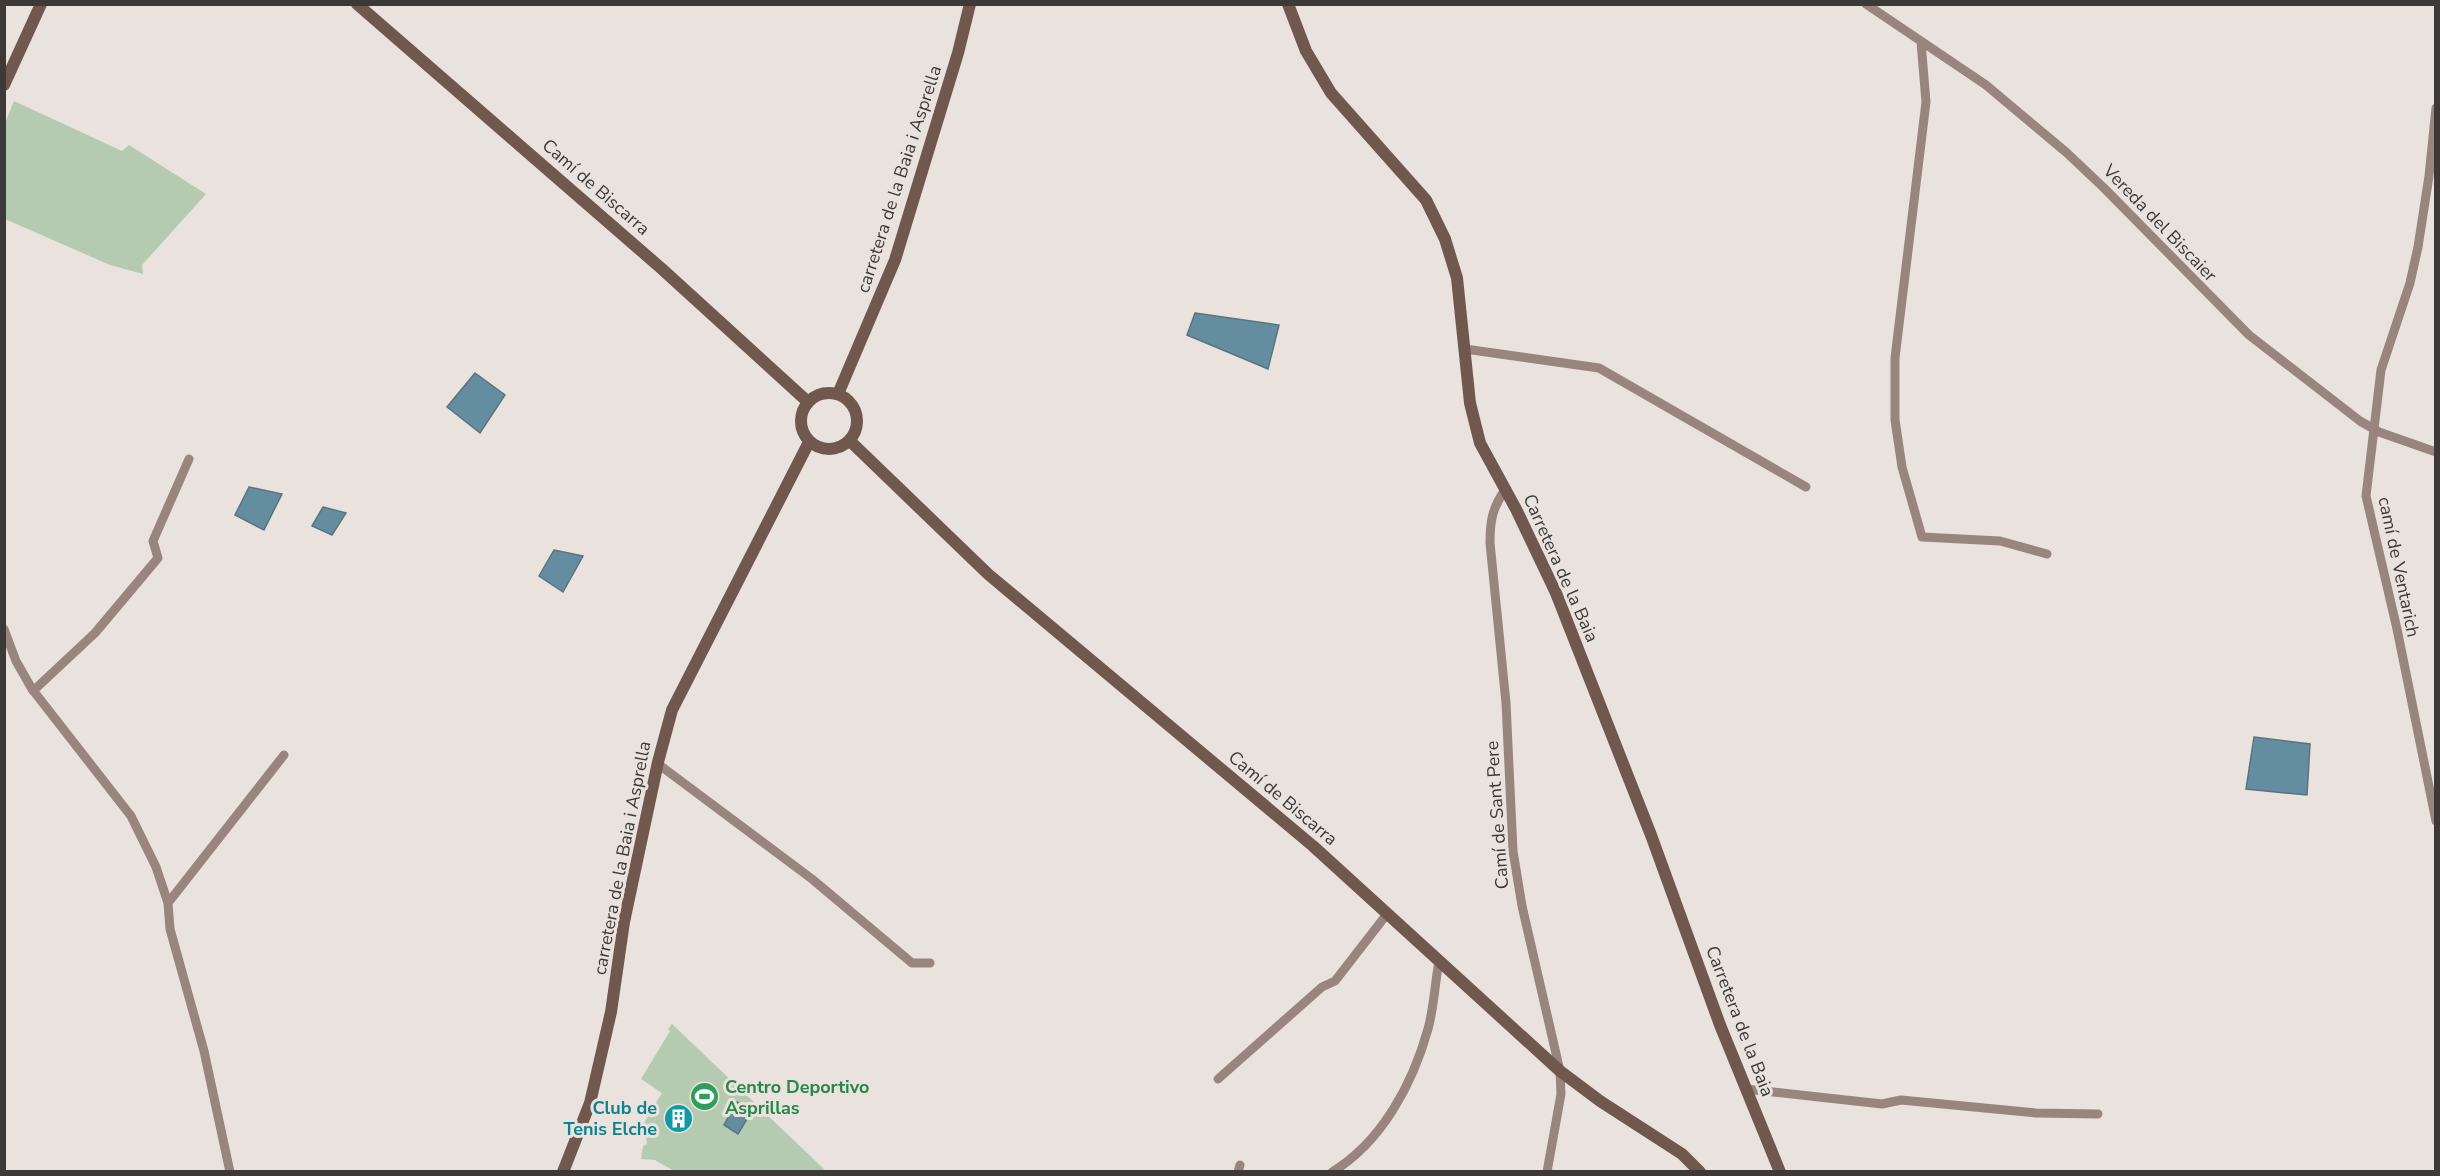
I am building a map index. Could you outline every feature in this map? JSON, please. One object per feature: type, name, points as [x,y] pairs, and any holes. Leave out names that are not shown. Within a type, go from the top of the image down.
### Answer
[{"type":"main road","points":[[4,85],[40,4]]},
{"type":"main road","name":"Camí de Biscarra","points":[[357,4],[662,269],[808,402]]},
{"type":"main road","name":"carretera de la Baia i Asprella","points":[[838,394],[895,260],[958,53],[970,4]]},
{"type":"main road","name":"Carretera de la Baia","points":[[1288,4],[1306,51],[1331,93],[1426,200],[1445,239],[1457,278],[1470,403],[1480,443],[1556,593],[1651,835],[1720,1025],[1780,1172]]},
{"type":"main road","points":[[820,394],[838,394],[852,404],[856,412],[857,429],[850,441],[840,448],[822,449],[809,442],[800,425],[801,414],[808,402],[820,394]]},
{"type":"main road","name":"Camí de Biscarra","points":[[850,441],[988,574],[1313,846],[1560,1071],[1600,1101],[1682,1154],[1700,1172]]},
{"type":"main road","name":"carretera de la Baia i Asprella","points":[[563,1172],[590,1102],[600,1062],[611,1012],[624,922],[672,710],[809,442]]},
{"type":"street","name":"Vereda del Biscaier","points":[[1866,4],[1986,85],[2067,153],[2249,335],[2360,421],[2394,438],[2436,452]]},
{"type":"street","points":[[1921,42],[1926,102],[1895,358],[1895,420],[1902,467],[1922,537],[2000,541],[2048,554]]},
{"type":"street","name":"camí de Ventarich","points":[[2436,108],[2418,248],[2410,283],[2381,370],[2366,496],[2397,629],[2436,821]]},
{"type":"street","points":[[1466,349],[1599,368],[1806,487]]},
{"type":"street","points":[[33,691],[95,633],[158,558],[153,541],[189,459]]},
{"type":"street","name":"Camí de Sant Pere","points":[[1505,490],[1496,502],[1490,518],[1490,543],[1506,703],[1513,851],[1522,906],[1560,1071],[1561,1094],[1547,1172]]},
{"type":"street","points":[[4,629],[16,661],[33,691],[131,816],[156,867],[168,903],[170,929],[204,1051],[230,1172]]},
{"type":"street","points":[[168,903],[284,754]]},
{"type":"street","points":[[658,764],[812,879],[912,963],[930,963]]},
{"type":"street","points":[[1218,1079],[1318,990],[1335,981],[1387,914]]},
{"type":"street","points":[[1332,1172],[1381,1128],[1398,1103],[1428,1028],[1439,960]]},
{"type":"street","points":[[1746,1089],[1882,1104],[1901,1100],[2036,1113],[2098,1114]]},
{"type":"green space","points":[[14,101],[122,151],[129,145],[206,194],[142,265],[143,274],[110,265],[5,219],[5,123]]},
{"type":"green space","name":"Centro Deportivo Asprillas","points":[[672,1024],[826,1171],[674,1171],[655,1160],[641,1159],[643,1146],[647,1144],[644,1123],[662,1093],[641,1079]]},
{"type":"water","points":[[1195,313],[1279,325],[1268,369],[1187,335]]},
{"type":"water","points":[[475,373],[505,395],[480,433],[447,407]]},
{"type":"water","points":[[249,487],[282,494],[264,530],[235,515]]},
{"type":"water","points":[[323,507],[346,513],[332,535],[312,526]]},
{"type":"water","points":[[554,550],[583,556],[563,592],[539,576]]},
{"type":"water","points":[[2254,737],[2310,744],[2307,795],[2246,789]]},
{"type":"water","points":[[737,1102],[752,1111],[738,1134],[724,1125]]},
{"type":"place","name":"Centro Deportivo Asprillas","points":[[704,1097]]},
{"type":"place","name":"Club de Tenis Elche","points":[[678,1118]]}]
